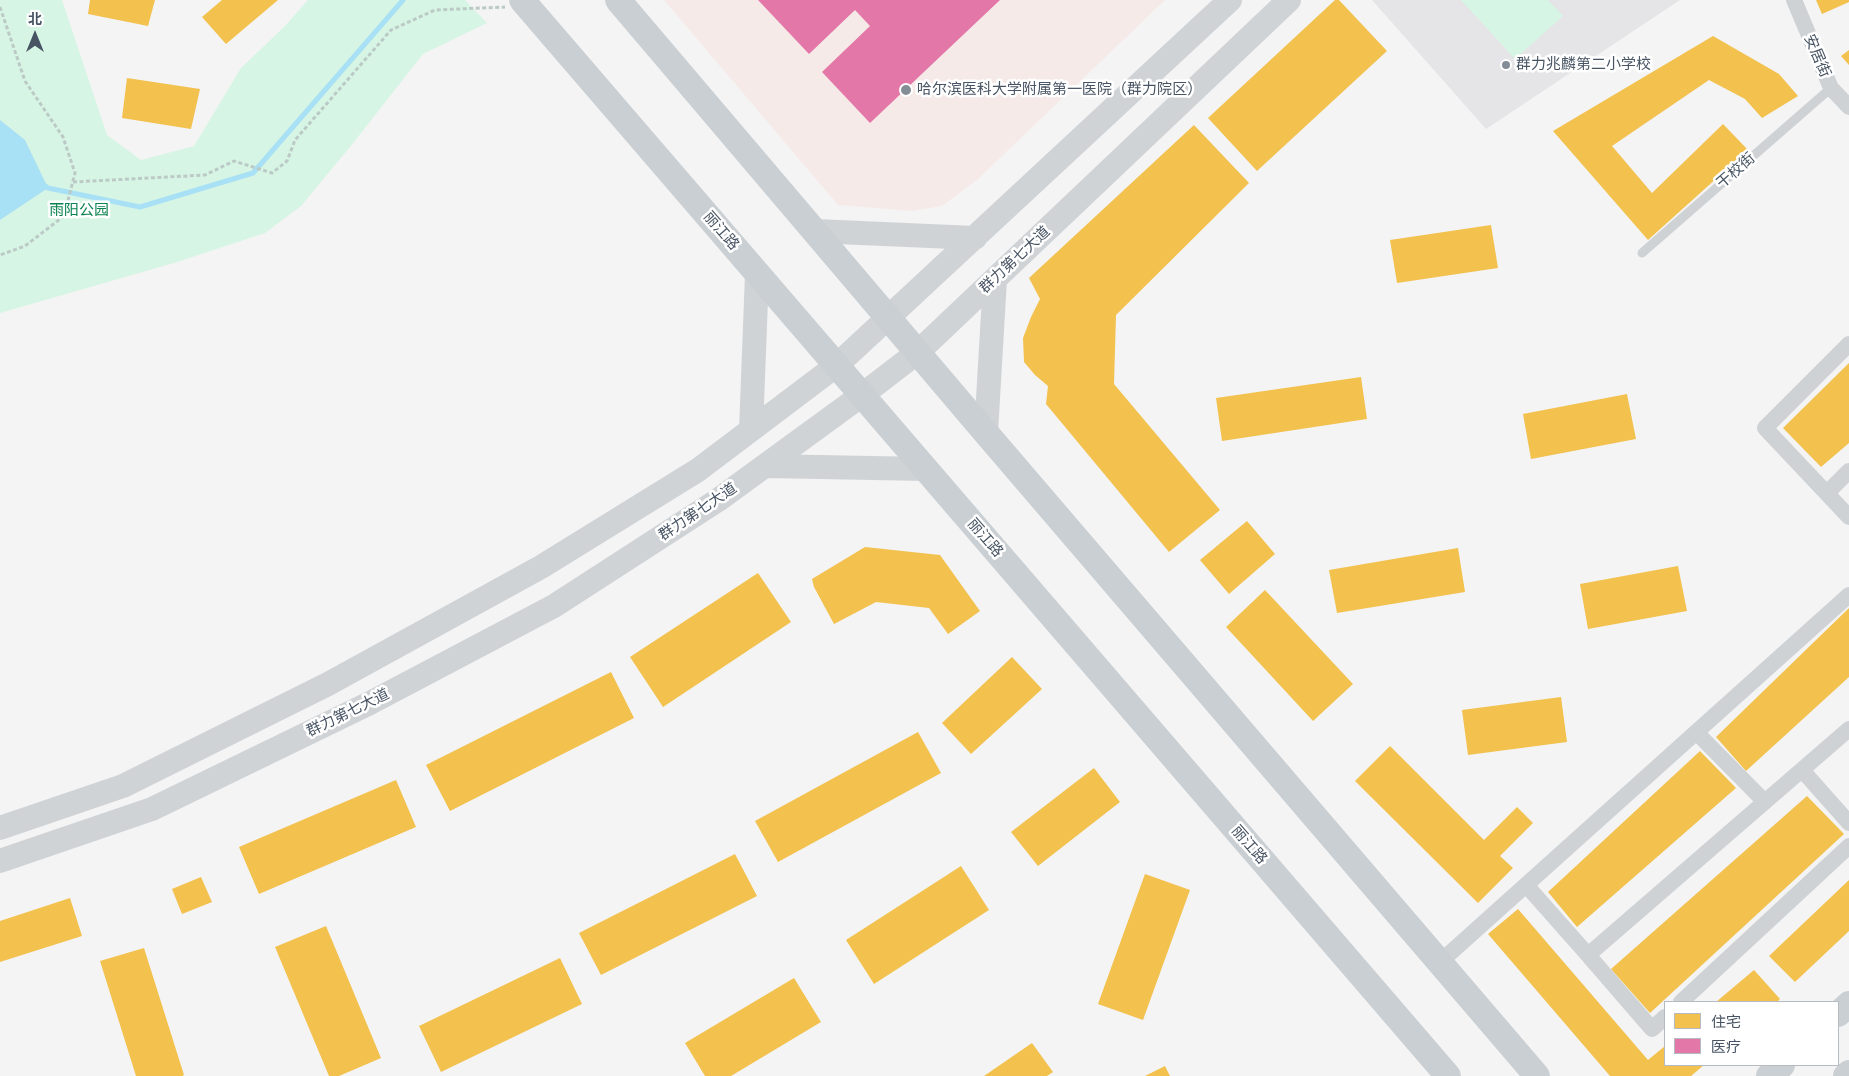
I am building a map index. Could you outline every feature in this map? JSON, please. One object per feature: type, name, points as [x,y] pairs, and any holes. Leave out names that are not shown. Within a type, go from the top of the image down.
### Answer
[{"type":"main road","points":[[618,0],[1537,1076]]},
{"type":"main road","points":[[0,828],[123,786],[328,684],[541,567],[698,470],[837,365],[1230,0]]},
{"type":"main road","name":"群力第七大道","points":[[0,861],[152,809],[370,703],[554,606],[718,500],[918,352],[1290,0]]},
{"type":"main road","name":"丽江路","points":[[525,3],[1448,1076]]},
{"type":"main road","points":[[815,231],[975,238]]},
{"type":"main road","points":[[751,430],[758,274]]},
{"type":"main road","points":[[986,433],[995,279]]},
{"type":"main road","points":[[765,466],[926,469]]},
{"type":"main road","points":[[1839,1013],[1849,1004]]},
{"type":"main road","points":[[1770,1076],[1781,1066]]},
{"type":"main road","points":[[1846,1076],[1849,1073]]},
{"type":"street","name":"安居街","points":[[1794,0],[1830,88],[1849,107]]},
{"type":"street","points":[[1849,344],[1765,428],[1849,517]]},
{"type":"street","points":[[1827,493],[1849,471]]},
{"type":"street","points":[[1439,963],[1849,595]]},
{"type":"street","points":[[1588,955],[1849,729]]},
{"type":"street","points":[[1696,732],[1765,802]]},
{"type":"street","points":[[1802,770],[1849,823]]},
{"type":"street","points":[[1682,1001],[1849,846]]},
{"type":"street","points":[[1526,884],[1652,1029],[1664,1018]]},
{"type":"lane","name":"干校街","points":[[1642,254],[1830,88]]},
{"type":"path","points":[[73,183],[205,175],[234,162],[272,173],[287,161],[295,140],[391,30],[435,10],[525,3]]},
{"type":"path","points":[[0,7],[25,81],[63,137],[75,173],[64,216],[25,246],[0,255]]},
{"type":"shaded area","name":"哈尔滨医科大学附属第一医院（群力院区）","points":[[664,0],[1165,0],[978,179],[942,206],[912,211],[838,205]]},
{"type":"shaded area","name":"群力兆麟第二小学校","points":[[1372,0],[1680,0],[1486,129]]},
{"type":"green space","name":"雨阳公园","points":[[0,0],[62,0],[107,135],[141,160],[194,146],[241,68],[285,26],[308,0],[465,0],[487,23],[423,54],[301,206],[265,233],[174,263],[0,313]]},
{"type":"green space","points":[[1461,0],[1548,0],[1563,16],[1515,59]]},
{"type":"water","points":[[0,120],[25,140],[48,188],[0,220]]},
{"type":"building: 住宅","points":[[90,0],[155,0],[148,26],[88,14]]},
{"type":"building: 住宅","points":[[222,0],[278,0],[226,44],[202,17]]},
{"type":"building: 住宅","points":[[1335,0],[1339,0],[1387,51],[1257,171],[1208,118]]},
{"type":"building: 住宅","points":[[1816,0],[1849,0],[1849,2],[1822,14]]},
{"type":"building: 住宅","points":[[1713,36],[1779,74],[1798,96],[1762,118],[1745,99],[1709,80],[1612,146],[1652,193],[1723,124],[1748,150],[1648,240],[1553,131]]},
{"type":"building: 住宅","points":[[1849,50],[1849,65],[1841,56]]},
{"type":"building: 住宅","points":[[127,78],[200,89],[191,129],[122,118]]},
{"type":"building: 住宅","points":[[1194,125],[1249,183],[1116,315],[1114,384],[1220,510],[1169,552],[1046,404],[1048,386],[1024,362],[1023,338],[1040,299],[1029,278]]},
{"type":"building: 住宅","points":[[1491,225],[1498,268],[1397,283],[1390,240]]},
{"type":"building: 住宅","points":[[1849,363],[1849,443],[1821,467],[1783,428]]},
{"type":"building: 住宅","points":[[1361,377],[1367,419],[1222,441],[1216,398]]},
{"type":"building: 住宅","points":[[1627,394],[1636,439],[1531,459],[1523,414]]},
{"type":"building: 住宅","points":[[1247,521],[1275,554],[1229,594],[1200,560]]},
{"type":"building: 住宅","points":[[865,547],[940,555],[980,611],[948,634],[929,608],[876,602],[834,624],[814,587],[812,579]]},
{"type":"building: 住宅","points":[[1458,548],[1465,592],[1337,613],[1329,570]]},
{"type":"building: 住宅","points":[[1678,566],[1687,611],[1588,629],[1580,584]]},
{"type":"building: 住宅","points":[[758,573],[791,622],[663,707],[630,657]]},
{"type":"building: 住宅","points":[[1265,590],[1353,684],[1313,721],[1226,627]]},
{"type":"building: 住宅","points":[[1849,608],[1849,677],[1746,771],[1716,737]]},
{"type":"building: 住宅","points":[[1012,657],[1042,689],[971,754],[942,723]]},
{"type":"building: 住宅","points":[[611,672],[634,718],[450,811],[426,765]]},
{"type":"building: 住宅","points":[[1561,697],[1567,742],[1468,755],[1462,710]]},
{"type":"building: 住宅","points":[[918,732],[941,773],[778,862],[755,821]]},
{"type":"building: 住宅","points":[[1390,746],[1484,840],[1517,807],[1533,823],[1500,856],[1513,868],[1478,903],[1355,781]]},
{"type":"building: 住宅","points":[[1700,751],[1736,788],[1577,927],[1548,892]]},
{"type":"building: 住宅","points":[[1094,768],[1120,802],[1038,866],[1011,832]]},
{"type":"building: 住宅","points":[[396,780],[416,827],[259,894],[239,847]]},
{"type":"building: 住宅","points":[[1807,796],[1844,834],[1650,1013],[1611,969]]},
{"type":"building: 住宅","points":[[735,854],[757,896],[601,975],[579,933]]},
{"type":"building: 住宅","points":[[961,866],[989,910],[874,984],[846,940]]},
{"type":"building: 住宅","points":[[1145,874],[1190,890],[1143,1020],[1098,1004]]},
{"type":"building: 住宅","points":[[201,877],[212,902],[182,914],[172,889]]},
{"type":"building: 住宅","points":[[1849,880],[1849,931],[1795,982],[1769,956]]},
{"type":"building: 住宅","points":[[70,898],[82,936],[0,962],[0,921]]},
{"type":"building: 住宅","points":[[1518,909],[1648,1060],[1664,1047],[1664,1066],[1703,1066],[1691,1076],[1610,1076],[1488,934]]},
{"type":"building: 住宅","points":[[326,926],[381,1058],[339,1076],[329,1076],[275,947]]},
{"type":"building: 住宅","points":[[144,948],[184,1075],[182,1076],[136,1076],[100,961]]},
{"type":"building: 住宅","points":[[560,958],[582,1004],[441,1072],[419,1026]]},
{"type":"building: 住宅","points":[[1754,970],[1780,999],[1778,1001],[1717,1001]]},
{"type":"building: 住宅","points":[[794,978],[821,1022],[731,1076],[705,1076],[685,1043]]},
{"type":"building: 住宅","points":[[1032,1043],[1053,1072],[1047,1076],[984,1076]]},
{"type":"building: 住宅","points":[[1165,1066],[1170,1076],[1145,1076]]},
{"type":"building: 医疗","points":[[758,0],[1000,0],[870,123],[822,72],[870,26],[855,10],[809,54]]},
{"type":"waterway","points":[[44,185],[48,188],[140,207],[253,173],[403,0]]},
{"type":"place","name":"群力兆麟第二小学校","points":[[1506,65]]},
{"type":"place","name":"哈尔滨医科大学附属第一医院（群力院区）","points":[[906,90]]}]
